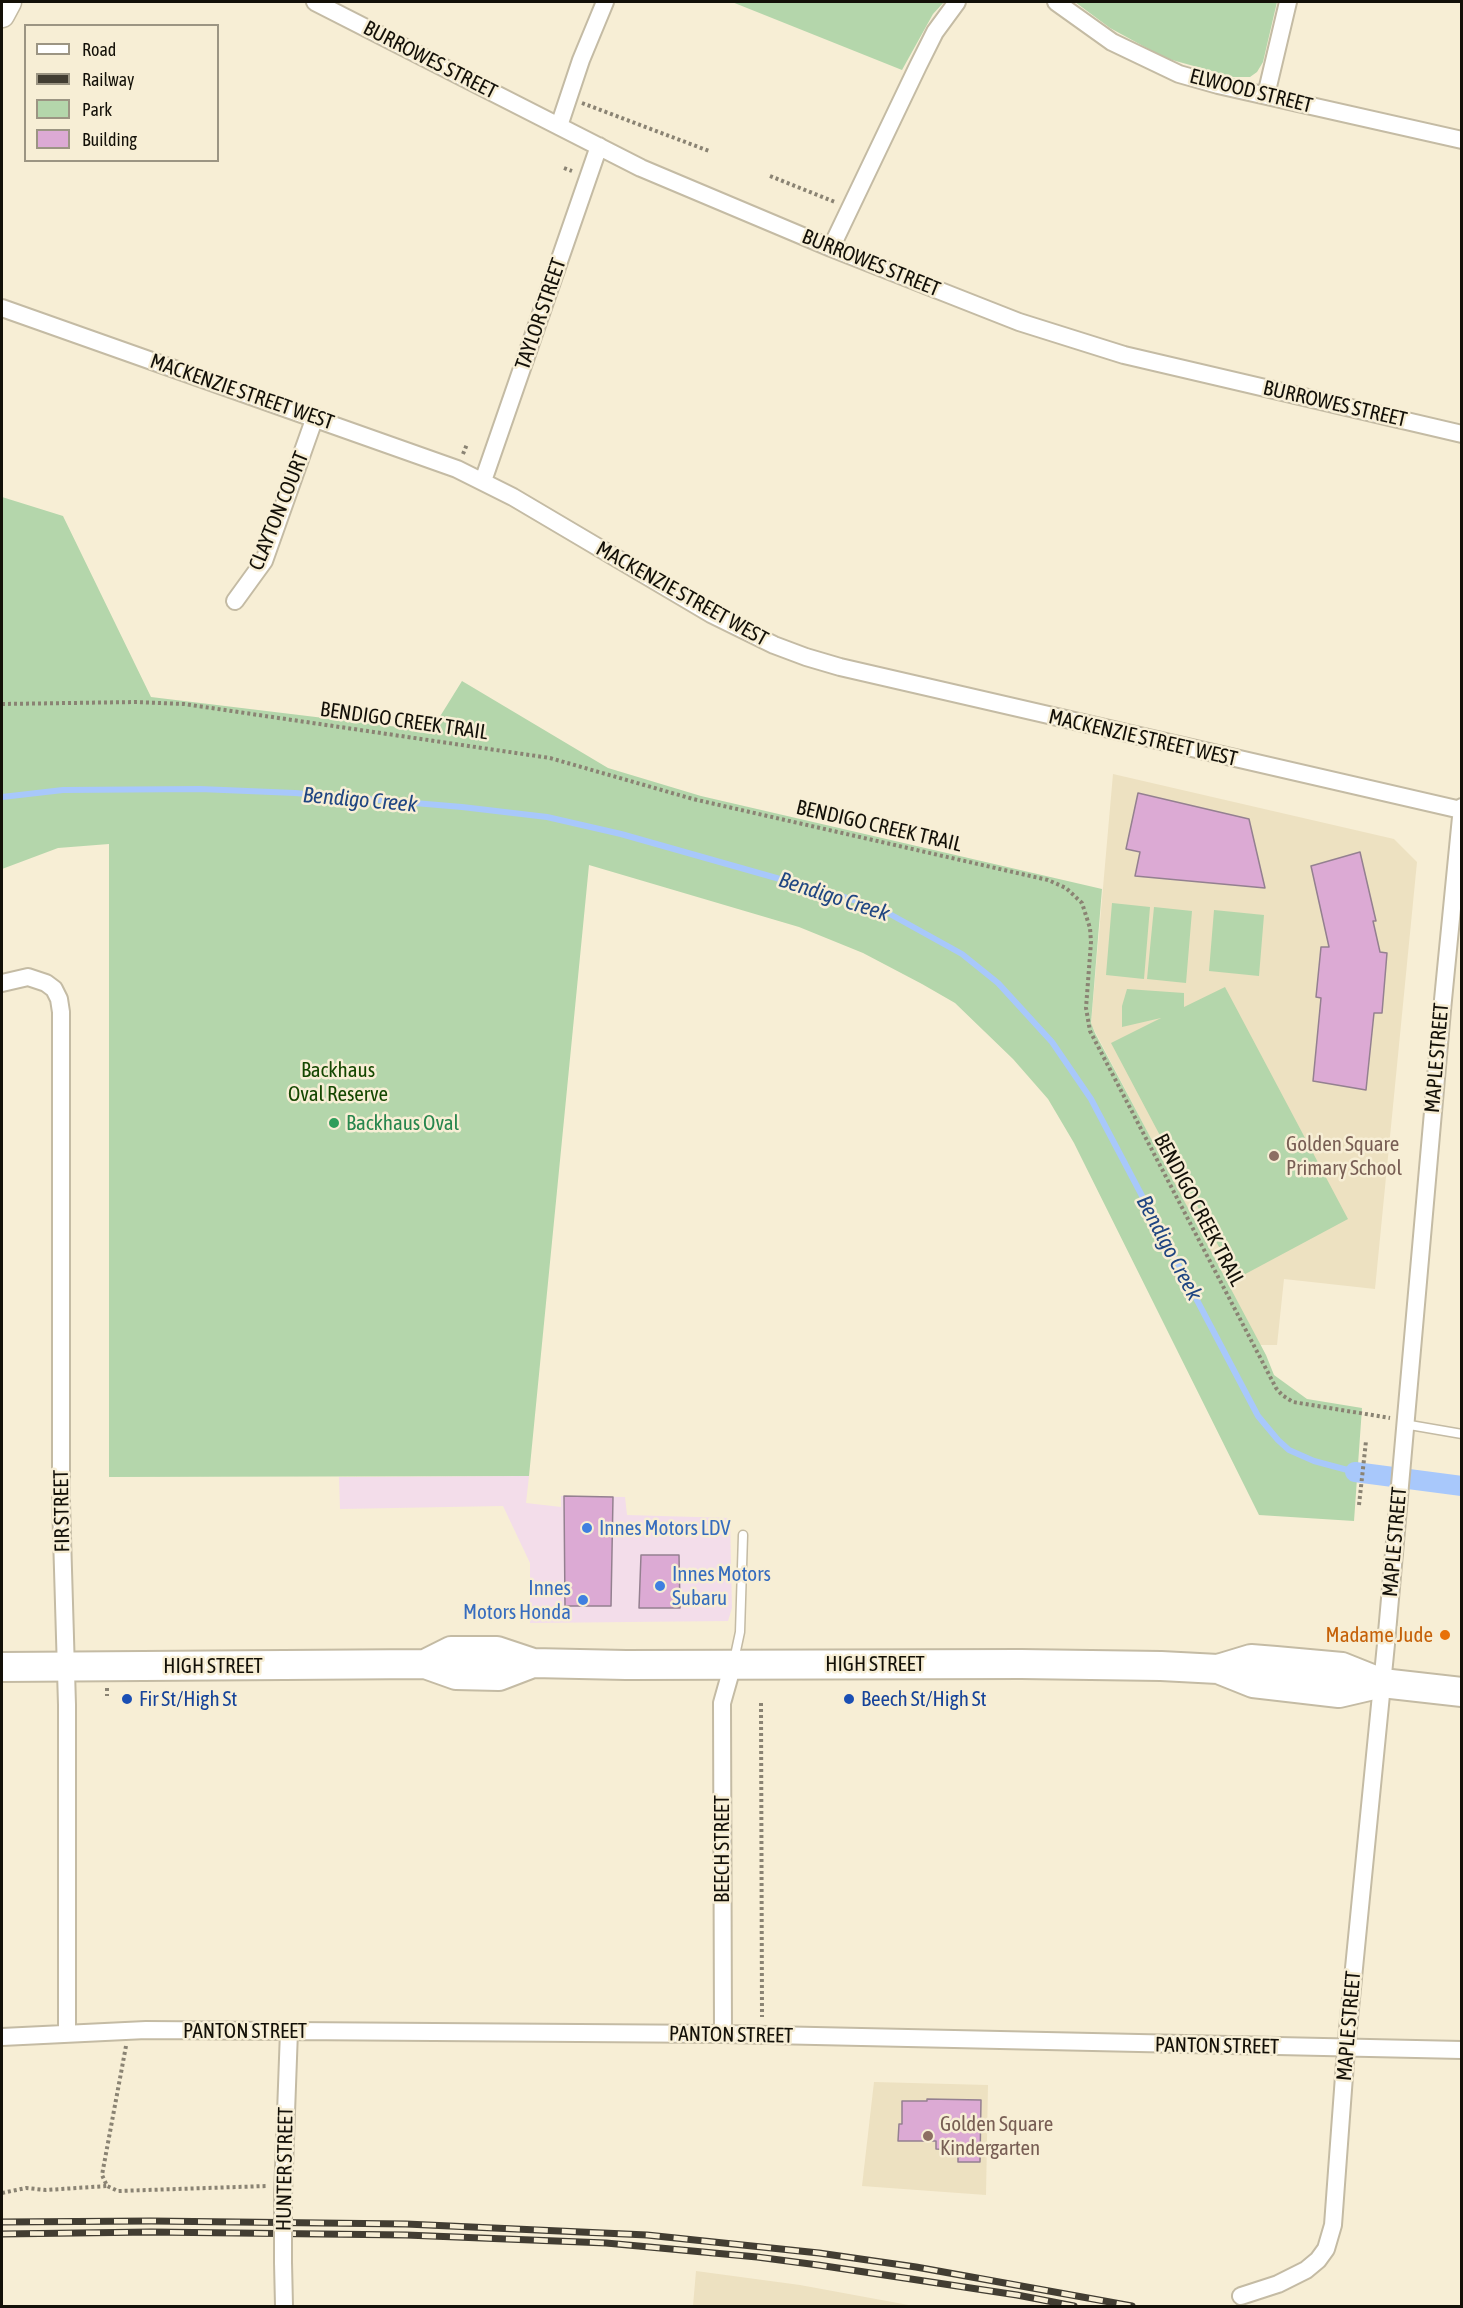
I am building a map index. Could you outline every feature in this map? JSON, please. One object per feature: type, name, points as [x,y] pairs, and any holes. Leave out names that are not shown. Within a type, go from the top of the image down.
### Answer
[{"type":"highway","name":"HIGH STREET","points":[[2,1666],[425,1664],[451,1652],[497,1651],[533,1663],[1085,1664],[1218,1670],[1253,1683],[1339,1693],[1382,1683],[1461,1692]]},
{"type":"main road","points":[[2,15],[9,2]]},
{"type":"street","name":"BURROWES STREET","points":[[315,2],[641,168],[831,248],[1019,322],[1124,355],[1461,434]]},
{"type":"street","points":[[559,126],[581,60],[605,2]]},
{"type":"street","points":[[831,248],[922,57],[935,32],[957,2]]},
{"type":"street","name":"ELWOOD STREET","points":[[1056,2],[1112,42],[1189,77],[1461,140]]},
{"type":"street","points":[[1266,95],[1288,2]]},
{"type":"street","name":"TAYLOR STREET","points":[[483,481],[599,146]]},
{"type":"street","name":"MACKENZIE STREET WEST","points":[[2,308],[428,457],[483,481],[711,614],[774,645],[806,657],[874,675],[1461,808]]},
{"type":"street","name":"CLAYTON COURT","points":[[235,601],[264,561],[315,417]]},
{"type":"street","name":"MAPLE STREET","points":[[1241,2296],[1294,2278],[1317,2260],[1326,2249],[1333,2225],[1346,2049],[1382,1683],[1404,1424],[1456,924],[1461,808]]},
{"type":"street","name":"FIR STREET","points":[[2,983],[28,977],[36,978],[54,989],[59,999],[61,1012],[61,1502],[66,1666],[68,2033]]},
{"type":"street","name":"BEECH STREET","points":[[723,2034],[722,1703],[733,1664]]},
{"type":"street","name":"PANTON STREET","points":[[2,2037],[128,2031],[723,2034],[1461,2050]]},
{"type":"street","name":"HUNTER STREET","points":[[284,2307],[288,2031]]},
{"type":"lane","points":[[1404,1424],[1461,1434]]},
{"type":"lane","points":[[733,1664],[740,1632],[742,1535]]},
{"type":"path","points":[[586,105],[709,152]]},
{"type":"path","points":[[564,168],[576,173]]},
{"type":"path","points":[[770,176],[840,204]]},
{"type":"path","name":"BENDIGO CREEK TRAIL","points":[[2,704],[137,702],[183,704],[549,758],[693,799],[1048,880],[1066,888],[1082,903],[1090,928],[1086,1008],[1090,1031],[1276,1388],[1293,1402],[1385,1416],[1404,1424]]},
{"type":"path","points":[[1359,1505],[1366,1441]]},
{"type":"path","points":[[762,1703],[762,2017]]},
{"type":"path","points":[[107,2186],[102,2175],[128,2031]]},
{"type":"path","points":[[2,2193],[26,2188],[46,2190],[107,2186],[118,2191],[284,2191]]},
{"type":"shaded area","name":"Golden Square Primary School","points":[[1113,774],[1394,839],[1417,862],[1375,1289],[1284,1279],[1277,1345],[1259,1345],[1091,1024]]},
{"type":"shaded area","points":[[529,1476],[526,1503],[561,1507],[561,1496],[625,1497],[627,1515],[730,1518],[732,1608],[728,1621],[530,1623],[530,1563],[503,1506],[340,1509],[339,1477]]},
{"type":"shaded area","name":"Golden Square Kindergarten","points":[[874,2082],[988,2085],[986,2195],[862,2186]]},
{"type":"shaded area","points":[[696,2271],[800,2285],[914,2306],[693,2306]]},
{"type":"green space","points":[[732,2],[944,2],[933,14],[902,70]]},
{"type":"green space","points":[[1075,2],[1277,2],[1263,62],[1257,72],[1250,77],[1233,77],[1165,58],[1110,28]]},
{"type":"green space","name":"Backhaus Oval Reserve","points":[[2,497],[63,516],[151,697],[431,731],[462,681],[608,768],[701,796],[1102,889],[1091,1023],[1266,1355],[1274,1375],[1307,1399],[1362,1408],[1354,1521],[1259,1515],[1074,1143],[1048,1099],[1013,1059],[955,1003],[863,953],[799,927],[589,865],[529,1476],[109,1477],[109,844],[58,848],[2,869]]},
{"type":"green space","points":[[1112,903],[1150,907],[1144,979],[1106,975]]},
{"type":"green space","points":[[1154,907],[1192,911],[1186,983],[1147,979]]},
{"type":"green space","points":[[1214,910],[1264,915],[1259,976],[1209,971]]},
{"type":"green space","points":[[1225,987],[1348,1219],[1236,1279],[1111,1043],[1161,1018],[1122,1027],[1122,1006],[1127,989],[1184,993],[1184,1007]]},
{"type":"building","points":[[1138,793],[1249,819],[1265,888],[1135,876],[1140,852],[1126,849]]},
{"type":"building","points":[[1360,852],[1376,921],[1373,921],[1380,952],[1387,953],[1382,1013],[1374,1013],[1366,1090],[1313,1081],[1321,998],[1316,997],[1321,947],[1329,947],[1311,866]]},
{"type":"building","points":[[564,1496],[613,1497],[611,1606],[565,1606]]},
{"type":"building","name":"Innes Motors Subaru","points":[[641,1555],[679,1555],[680,1608],[639,1608]]},
{"type":"building","points":[[927,2099],[981,2100],[980,2162],[958,2162],[958,2150],[936,2149],[936,2141],[898,2141],[899,2124],[902,2124],[902,2101],[927,2101]]},
{"type":"waterway","name":"Bendigo Creek","points":[[2,797],[63,790],[200,789],[295,793],[462,807],[547,817],[621,834],[854,900],[888,913],[962,954],[998,983],[1052,1042],[1091,1099],[1258,1416],[1289,1450],[1314,1461],[1355,1472]]},
{"type":"waterway","name":"Bendigo Creek","points":[[1355,1472],[1462,1486]]},
{"type":"railway","points":[[2,2222],[406,2224],[647,2235],[819,2253],[916,2267],[1132,2306]]},
{"type":"railway","points":[[2,2234],[151,2232],[406,2235],[606,2243],[818,2265],[1017,2295],[1074,2306]]},
{"type":"place","name":"Backhaus Oval","points":[[334,1123]]},
{"type":"place","name":"Golden Square Primary School","points":[[1274,1156]]},
{"type":"place","name":"Innes Motors LDV","points":[[587,1528]]},
{"type":"place","name":"Innes Motors Subaru","points":[[660,1586]]},
{"type":"place","name":"Innes Motors Honda","points":[[583,1600]]},
{"type":"place","name":"Madame Jude","points":[[1445,1635]]},
{"type":"place","name":"Fir St/High St","points":[[127,1699]]},
{"type":"place","name":"Beech St/High St","points":[[849,1699]]},
{"type":"place","name":"Golden Square Kindergarten","points":[[928,2136]]}]
